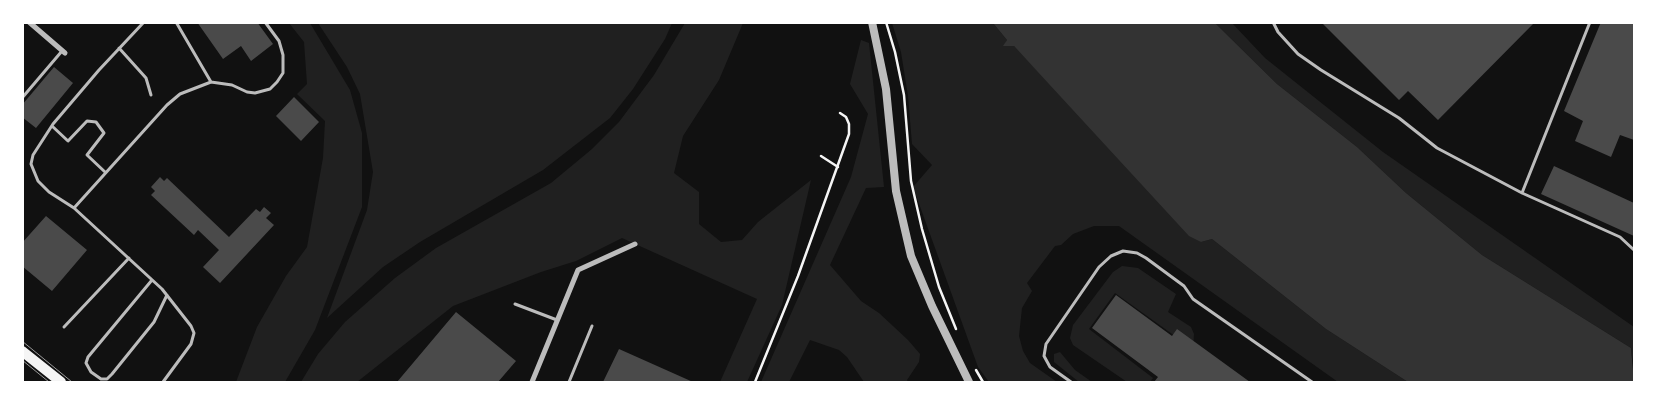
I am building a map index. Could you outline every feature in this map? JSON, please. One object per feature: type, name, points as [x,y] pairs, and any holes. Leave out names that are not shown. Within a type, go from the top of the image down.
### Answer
[{"type":"main road","points":[[22,351],[61,382]]},
{"type":"street","points":[[29,22],[64,52]]},
{"type":"street","points":[[872,22],[886,88],[896,191],[911,256],[968,382]]},
{"type":"street","points":[[532,382],[578,270],[635,244]]},
{"type":"lane","points":[[144,22],[52,126],[40,141],[30,164],[32,173],[49,192],[74,208],[167,295],[194,332],[192,344],[163,382]]},
{"type":"lane","points":[[176,22],[211,82]]},
{"type":"lane","points":[[74,208],[167,105],[180,94],[211,82],[232,85],[247,92],[255,93],[270,89],[278,82],[283,73],[283,55],[279,42],[265,22]]},
{"type":"lane","points":[[1273,22],[1278,32],[1298,54],[1400,118],[1437,148],[1522,193],[1620,237],[1634,250]]},
{"type":"lane","points":[[1522,193],[1590,22]]},
{"type":"lane","points":[[119,48],[146,78],[151,95]]},
{"type":"lane","points":[[22,98],[64,52]]},
{"type":"lane","points":[[52,126],[68,141],[87,121],[96,122],[104,133],[88,154],[106,172]]},
{"type":"lane","points":[[1071,382],[1050,367],[1044,356],[1046,344],[1100,266],[1111,256],[1123,251],[1137,253],[1146,258],[1184,286],[1193,298],[1312,382]]},
{"type":"lane","points":[[64,327],[129,258]]},
{"type":"lane","points":[[152,280],[88,357],[86,363],[91,372],[101,379],[107,379],[112,374],[154,322],[167,295]]},
{"type":"lane","points":[[515,304],[557,320]]},
{"type":"lane","points":[[569,382],[592,326]]},
{"type":"path","points":[[886,22],[895,52],[904,95],[911,181],[922,230],[939,287],[959,335]]},
{"type":"path","points":[[755,382],[772,343],[849,134],[849,124],[846,117],[840,114]]},
{"type":"path","points":[[822,156],[838,167]]},
{"type":"path","points":[[974,367],[984,382]]},
{"type":"shaded area","points":[[289,23],[310,23],[350,90],[362,133],[362,207],[315,330],[285,382],[236,382],[257,327],[286,276],[307,247],[323,158],[325,121],[297,94],[307,84],[304,42]]},
{"type":"shaded area","points":[[318,23],[672,23],[665,39],[633,89],[610,118],[543,170],[420,242],[383,267],[327,318],[367,210],[373,172],[360,94],[347,67]]},
{"type":"shaded area","points":[[685,23],[743,23],[719,80],[683,136],[674,173],[699,192],[699,224],[721,242],[742,240],[758,222],[811,180],[782,305],[747,382],[720,382],[757,299],[622,238],[576,261],[541,272],[453,306],[357,382],[301,382],[318,354],[345,322],[395,278],[436,248],[551,183],[592,149],[619,122],[654,75]]},
{"type":"shaded area","points":[[892,23],[993,23],[1007,40],[1004,46],[1014,46],[1201,242],[1212,239],[1326,329],[1408,382],[1338,382],[1119,226],[1094,226],[1073,234],[1061,245],[1055,246],[1027,283],[1032,291],[1022,308],[1019,336],[1023,351],[1030,363],[1057,382],[989,382],[978,367],[913,187],[932,165],[912,144],[908,96],[901,52]]},
{"type":"shaded area","points":[[993,23],[1215,23],[1277,84],[1357,147],[1406,193],[1482,255],[1631,348],[1634,382],[1408,382],[1326,329],[1212,239],[1201,242],[1189,236],[1014,46],[1003,46],[1007,40]]},
{"type":"shaded area","points":[[1215,23],[1232,23],[1265,58],[1383,152],[1634,327],[1634,370],[1631,348],[1482,255],[1406,193],[1357,147],[1277,84]]},
{"type":"shaded area","points":[[861,40],[869,43],[884,187],[866,188],[830,265],[861,301],[879,313],[908,340],[920,354],[919,362],[907,380],[908,382],[864,382],[847,357],[839,350],[810,340],[789,382],[761,382],[851,177],[868,114],[850,84]]},
{"type":"shaded area","points":[[1122,266],[1138,268],[1176,294],[1168,312],[1191,327],[1194,334],[1193,349],[1115,293],[1089,329],[1153,378],[1150,382],[1127,382],[1073,345],[1070,338],[1073,325],[1113,272]]},
{"type":"shaded area","points":[[1060,352],[1075,370],[1092,382],[1079,382],[1054,362],[1054,354]]},
{"type":"building","points":[[197,22],[257,22],[273,44],[251,61],[241,46],[223,59]]},
{"type":"building","points":[[1321,22],[1535,22],[1438,120],[1408,91],[1399,100]]},
{"type":"building","points":[[1601,22],[1634,22],[1634,140],[1620,135],[1611,157],[1575,141],[1583,121],[1564,111]]},
{"type":"building","points":[[54,67],[73,83],[36,128],[22,117],[22,105]]},
{"type":"building","points":[[294,97],[319,122],[301,141],[276,116]]},
{"type":"building","points":[[1554,166],[1634,203],[1634,236],[1541,194]]},
{"type":"building","points":[[160,177],[164,181],[167,178],[229,237],[256,209],[260,212],[264,207],[271,213],[266,218],[274,225],[220,283],[203,267],[219,250],[198,230],[194,235],[151,195],[155,191],[151,187]]},
{"type":"building","points":[[46,216],[87,250],[52,291],[22,266],[22,243]]},
{"type":"building","points":[[1116,295],[1172,336],[1177,329],[1250,382],[1154,382],[1158,377],[1092,328]]},
{"type":"building","points":[[456,312],[516,361],[498,382],[397,382]]},
{"type":"building","points":[[619,349],[693,382],[603,382]]},
{"type":"tram line","points":[[22,341],[72,382]]},
{"type":"tram line","points":[[22,360],[49,382]]}]
